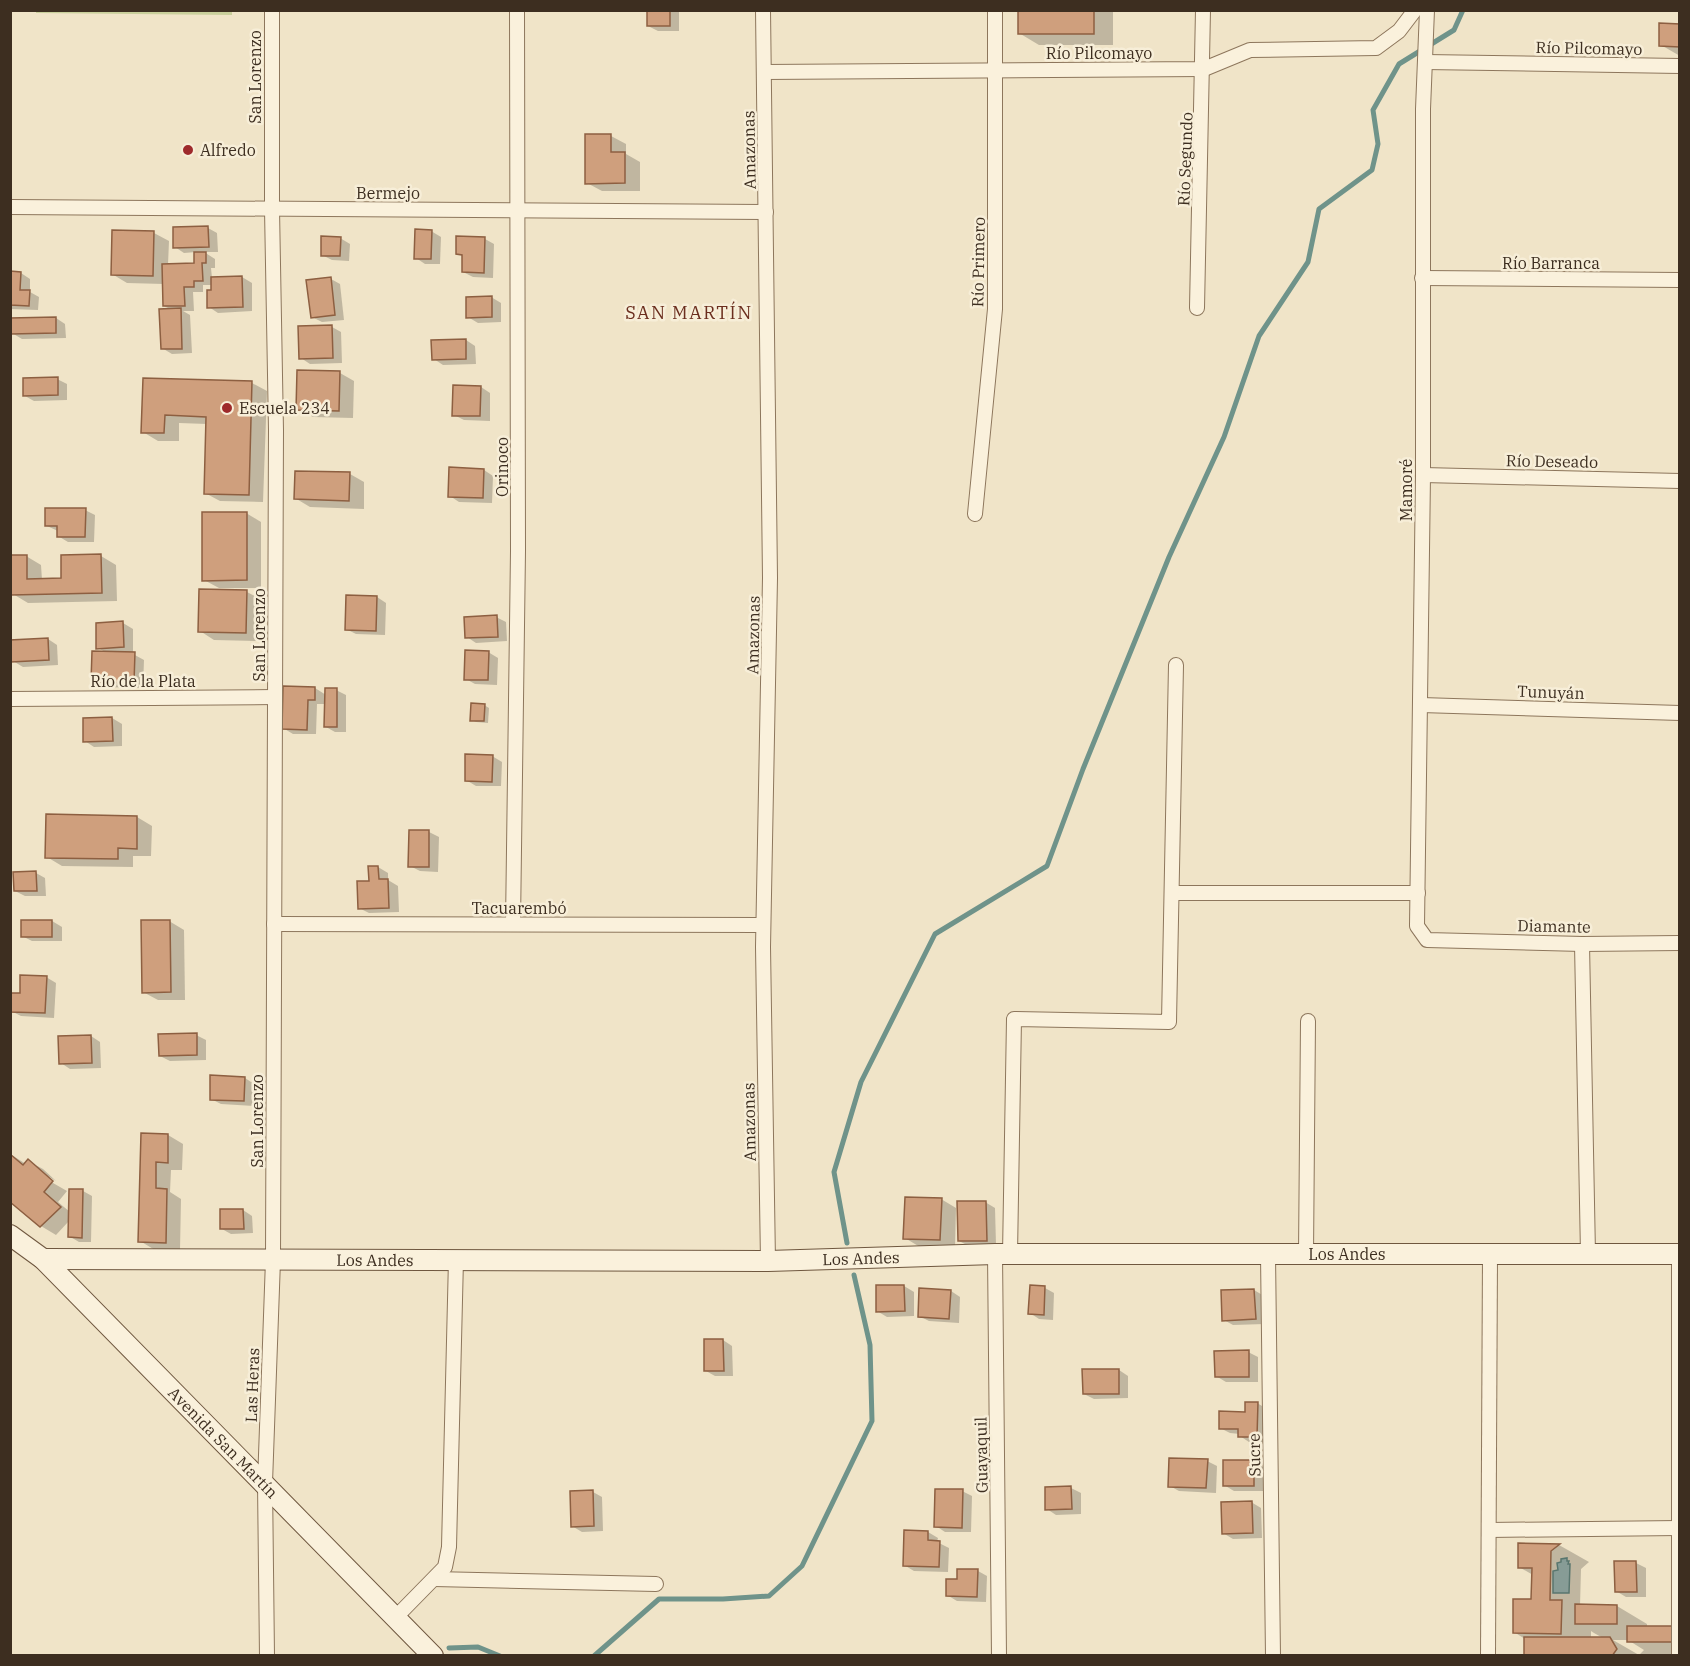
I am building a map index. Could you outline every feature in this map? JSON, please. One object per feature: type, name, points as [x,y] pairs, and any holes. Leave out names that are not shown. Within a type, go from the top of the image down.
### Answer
[{"type":"main road","name":"Avenida San Martín","points":[[10,1235],[43,1259],[433,1656]]},
{"type":"main road","name":"Los Andes","points":[[43,1259],[768,1261],[1002,1254],[1679,1254]]},
{"type":"street","name":"San Lorenzo","points":[[272,10],[272,209],[276,430],[273,1260]]},
{"type":"street","name":"Orinoco","points":[[513,924],[518,551],[517,10]]},
{"type":"street","name":"Amazonas","points":[[764,10],[770,578],[763,925],[768,1261]]},
{"type":"street","name":"Río Primero","points":[[975,514],[995,309],[996,10]]},
{"type":"street","name":"Río Segundo","points":[[1197,308],[1204,69],[1203,10]]},
{"type":"street","name":"Río Pilcomayo","points":[[764,72],[1204,69],[1250,50],[1376,48],[1399,31],[1415,10]]},
{"type":"street","name":"Mamoré","points":[[1426,10],[1423,109],[1423,475],[1417,926],[1427,940]]},
{"type":"street","name":"Río Pilcomayo","points":[[1425,62],[1680,66]]},
{"type":"street","name":"Bermejo","points":[[10,207],[766,212]]},
{"type":"street","name":"Río Barranca","points":[[1422,278],[1680,280]]},
{"type":"street","name":"Río Deseado","points":[[1423,475],[1680,481]]},
{"type":"street","points":[[1176,664],[1172,893],[1418,893]]},
{"type":"street","name":"Río de la Plata","points":[[10,699],[275,697]]},
{"type":"street","name":"Tunuyán","points":[[1421,705],[1680,713]]},
{"type":"street","name":"Guayaquil","points":[[999,1656],[1002,1254],[1014,1019],[1169,1022],[1172,893]]},
{"type":"street","name":"Tacuarembó","points":[[274,924],[763,925]]},
{"type":"street","name":"Diamante","points":[[1427,940],[1582,944],[1680,943]]},
{"type":"street","points":[[1582,944],[1588,1254]]},
{"type":"street","points":[[1306,1254],[1308,1021]]},
{"type":"street","points":[[1679,1254],[1679,1656]]},
{"type":"street","name":"Sucre","points":[[1269,1255],[1273,1656]]},
{"type":"street","points":[[1488,1656],[1490,1255]]},
{"type":"street","points":[[396,1617],[445,1567],[449,1547],[456,1259]]},
{"type":"street","name":"Las Heras","points":[[267,1656],[265,1484],[273,1260]]},
{"type":"street","points":[[1489,1530],[1680,1528]]},
{"type":"street","points":[[434,1579],[656,1584]]},
{"type":"green space","points":[[36,10],[232,10],[232,15],[36,13]]},
{"type":"water","points":[[1567,1558],[1570,1564],[1569,1593],[1553,1593],[1553,1571],[1558,1570],[1557,1563],[1561,1562],[1561,1559]]},
{"type":"building","points":[[647,10],[670,10],[670,26],[647,26]]},
{"type":"building","points":[[1018,10],[1094,10],[1094,34],[1018,34]]},
{"type":"building","points":[[1659,23],[1680,24],[1680,47],[1659,46]]},
{"type":"building","points":[[585,134],[611,134],[611,152],[625,152],[625,183],[585,184]]},
{"type":"building","points":[[208,226],[209,247],[173,248],[173,227]]},
{"type":"building","points":[[415,229],[432,230],[431,259],[414,259]]},
{"type":"building","points":[[112,230],[154,231],[153,276],[111,275]]},
{"type":"building","points":[[321,236],[341,237],[340,256],[321,256]]},
{"type":"building","points":[[456,236],[485,237],[484,273],[462,272],[462,255],[456,254]]},
{"type":"building","points":[[194,252],[206,252],[206,263],[202,263],[203,281],[194,281],[194,287],[184,287],[185,306],[163,306],[162,264],[194,263]]},
{"type":"building","points":[[10,271],[21,272],[20,290],[30,290],[29,306],[10,305]]},
{"type":"building","points":[[242,276],[243,307],[207,308],[207,290],[211,290],[211,277]]},
{"type":"building","points":[[331,277],[335,315],[311,318],[306,280]]},
{"type":"building","points":[[492,296],[492,317],[466,318],[466,297]]},
{"type":"building","points":[[181,308],[182,349],[161,349],[159,309]]},
{"type":"building","points":[[56,317],[56,333],[11,334],[10,318]]},
{"type":"building","points":[[332,325],[333,358],[299,359],[298,326]]},
{"type":"building","points":[[466,339],[466,359],[432,360],[431,340]]},
{"type":"building","points":[[297,370],[340,371],[339,411],[296,410]]},
{"type":"building","points":[[58,377],[58,395],[23,396],[23,378]]},
{"type":"building","points":[[143,378],[252,381],[249,495],[204,494],[206,417],[165,415],[164,433],[141,433]]},
{"type":"building","points":[[453,385],[481,386],[480,416],[452,416]]},
{"type":"building","points":[[449,467],[484,469],[483,498],[448,497]]},
{"type":"building","points":[[295,471],[350,472],[349,501],[294,499]]},
{"type":"building","points":[[45,508],[86,508],[85,537],[57,537],[57,526],[45,526]]},
{"type":"building","points":[[202,512],[247,512],[247,580],[202,581]]},
{"type":"building","points":[[101,554],[102,593],[11,595],[10,555],[27,555],[27,579],[61,578],[61,555]]},
{"type":"building","points":[[199,589],[247,590],[246,633],[198,632]]},
{"type":"building","points":[[346,595],[377,596],[376,631],[345,630]]},
{"type":"building","points":[[497,615],[498,637],[465,638],[464,617]]},
{"type":"building","points":[[123,621],[124,647],[96,649],[96,623]]},
{"type":"building","points":[[48,638],[49,660],[11,662],[10,640]]},
{"type":"building","points":[[465,650],[489,651],[488,680],[464,680]]},
{"type":"building","points":[[92,651],[135,652],[134,683],[91,682]]},
{"type":"building","points":[[283,686],[315,687],[315,700],[308,700],[307,730],[282,729]]},
{"type":"building","points":[[325,688],[337,688],[337,727],[324,727]]},
{"type":"building","points":[[471,703],[485,704],[484,721],[470,721]]},
{"type":"building","points":[[112,717],[113,741],[83,742],[83,718]]},
{"type":"building","points":[[465,754],[493,755],[492,782],[465,781]]},
{"type":"building","points":[[46,814],[137,816],[137,849],[118,848],[118,859],[45,858]]},
{"type":"building","points":[[409,830],[429,830],[429,867],[408,867]]},
{"type":"building","points":[[368,866],[378,866],[379,879],[388,879],[389,908],[358,909],[357,881],[369,881]]},
{"type":"building","points":[[36,871],[37,891],[14,891],[13,872]]},
{"type":"building","points":[[21,920],[52,920],[52,937],[21,937]]},
{"type":"building","points":[[141,920],[170,920],[171,992],[142,993]]},
{"type":"building","points":[[20,975],[47,976],[45,1013],[10,1012],[10,993],[20,993]]},
{"type":"building","points":[[197,1033],[197,1055],[159,1056],[158,1034]]},
{"type":"building","points":[[91,1035],[92,1063],[59,1064],[58,1036]]},
{"type":"building","points":[[210,1075],[245,1077],[244,1101],[210,1100]]},
{"type":"building","points":[[141,1133],[168,1134],[168,1163],[156,1162],[156,1188],[167,1189],[166,1243],[138,1242]]},
{"type":"building","points":[[10,1154],[23,1165],[28,1159],[53,1181],[44,1192],[61,1207],[40,1227],[10,1202]]},
{"type":"building","points":[[69,1189],[83,1189],[82,1238],[68,1237]]},
{"type":"building","points":[[905,1197],[942,1198],[940,1240],[903,1239]]},
{"type":"building","points":[[957,1201],[986,1201],[987,1241],[958,1241]]},
{"type":"building","points":[[220,1209],[243,1209],[244,1229],[220,1229]]},
{"type":"building","points":[[876,1285],[904,1285],[905,1311],[876,1312]]},
{"type":"building","points":[[1030,1285],[1045,1286],[1044,1315],[1028,1314]]},
{"type":"building","points":[[919,1288],[951,1290],[949,1319],[918,1317]]},
{"type":"building","points":[[1254,1289],[1256,1319],[1222,1321],[1221,1290]]},
{"type":"building","points":[[704,1339],[723,1339],[724,1371],[704,1371]]},
{"type":"building","points":[[1249,1350],[1249,1377],[1215,1377],[1214,1351]]},
{"type":"building","points":[[1082,1369],[1119,1369],[1119,1394],[1083,1394]]},
{"type":"building","points":[[1245,1402],[1258,1402],[1257,1437],[1238,1437],[1238,1429],[1219,1429],[1219,1411],[1245,1412]]},
{"type":"building","points":[[1169,1458],[1208,1459],[1206,1488],[1168,1487]]},
{"type":"building","points":[[1223,1460],[1254,1460],[1254,1486],[1223,1486]]},
{"type":"building","points":[[1071,1486],[1072,1509],[1045,1510],[1045,1487]]},
{"type":"building","points":[[935,1489],[963,1489],[962,1528],[934,1527]]},
{"type":"building","points":[[593,1490],[594,1526],[571,1527],[570,1491]]},
{"type":"building","points":[[1252,1501],[1253,1533],[1222,1534],[1221,1502]]},
{"type":"building","points":[[904,1530],[928,1531],[928,1540],[940,1541],[939,1567],[903,1566]]},
{"type":"building","points":[[1518,1543],[1560,1544],[1551,1551],[1550,1600],[1562,1600],[1561,1634],[1513,1633],[1513,1599],[1531,1599],[1532,1568],[1518,1568]]},
{"type":"building","points":[[1614,1561],[1636,1561],[1637,1592],[1615,1592]]},
{"type":"building","points":[[957,1569],[978,1569],[977,1597],[946,1596],[946,1579],[957,1579]]},
{"type":"building","points":[[1575,1604],[1617,1605],[1617,1624],[1575,1624]]},
{"type":"building","points":[[1627,1626],[1672,1626],[1672,1642],[1627,1642]]},
{"type":"building","points":[[1524,1637],[1610,1637],[1617,1649],[1612,1656],[1524,1656]]},
{"type":"waterway","points":[[847,1243],[834,1172],[861,1082],[935,934],[1047,866],[1083,769],[1169,557],[1224,437],[1259,336],[1308,262],[1319,209],[1372,170],[1378,144],[1373,110],[1399,64],[1454,30],[1463,10]]},
{"type":"waterway","points":[[594,1656],[659,1599],[769,1596],[802,1566],[872,1421],[870,1345],[854,1275]]},
{"type":"waterway","points":[[449,1648],[478,1647],[500,1656]]},
{"type":"place","name":"Alfredo","points":[[188,150]]},
{"type":"place","name":"Escuela 234","points":[[227,408]]},
{"type":"district","name":"SAN MARTÍN","points":[[689,312]]}]
